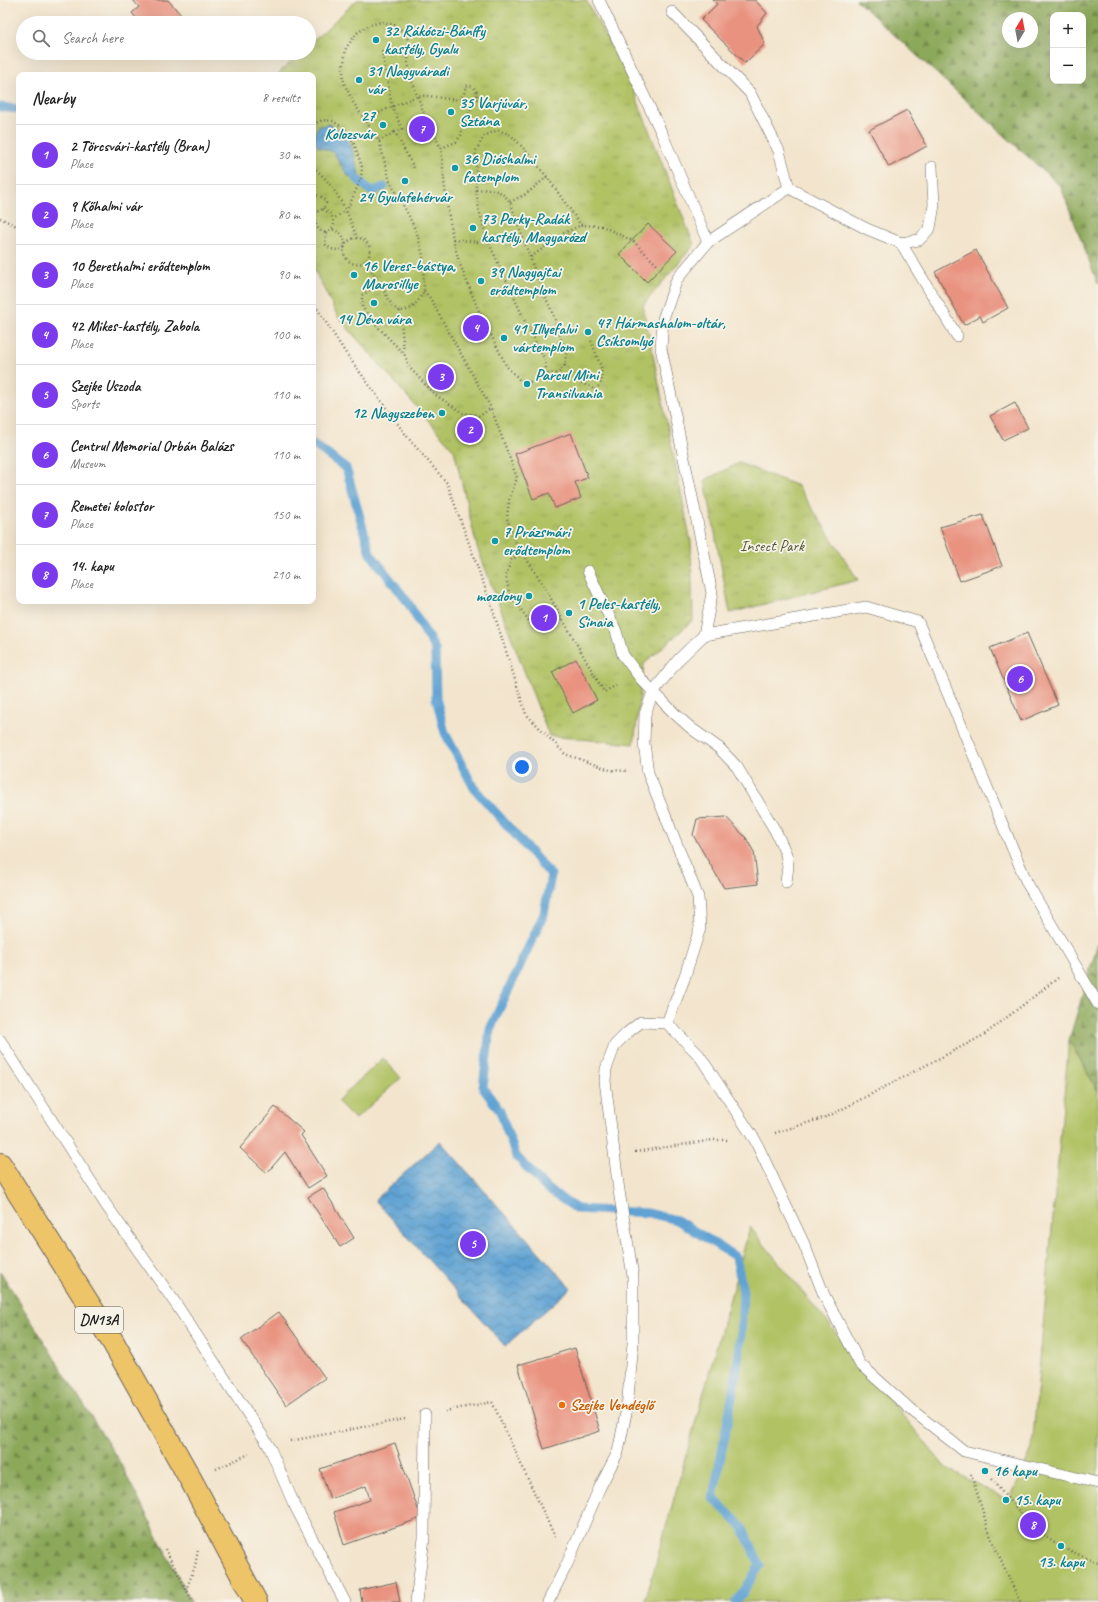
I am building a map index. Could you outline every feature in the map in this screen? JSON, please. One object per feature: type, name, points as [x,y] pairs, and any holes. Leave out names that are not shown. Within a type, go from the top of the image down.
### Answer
[{"type":"main road","name":"DN13A","points":[[0,1164],[113,1342],[191,1480],[256,1602]]},
{"type":"lane","points":[[599,0],[662,134],[708,242]]},
{"type":"lane","points":[[672,12],[750,93],[779,151],[789,188],[867,229],[902,243],[919,240],[930,228],[934,205],[932,167]]},
{"type":"lane","points":[[704,635],[712,593],[661,348],[663,319],[677,279],[708,242],[789,188]]},
{"type":"lane","points":[[902,243],[957,336]]},
{"type":"lane","points":[[588,571],[616,631],[623,655],[636,673],[674,714],[719,748],[737,767],[776,832],[786,854],[788,866],[786,882]]},
{"type":"lane","points":[[667,1023],[684,978],[700,928],[698,896],[648,773],[644,743],[645,714],[653,692],[679,659],[704,635],[866,607],[918,622],[1027,883],[1098,1004]]},
{"type":"lane","points":[[548,1602],[567,1564],[599,1489],[618,1452],[627,1408],[633,1343],[633,1276],[605,1081],[606,1069],[615,1045],[641,1022],[667,1023],[698,1055],[755,1140],[804,1244],[824,1295],[860,1364],[909,1408],[964,1450],[1098,1483]]},
{"type":"lane","points":[[0,1040],[106,1205],[176,1304],[269,1446],[294,1502],[345,1602]]},
{"type":"lane","points":[[416,1602],[424,1538],[425,1415]]},
{"type":"path","points":[[365,261],[393,307],[400,311],[412,308],[424,291],[423,256],[418,236],[390,180],[379,141],[364,119],[344,84],[342,70],[346,48],[357,33],[369,25],[382,22],[395,25],[406,33],[409,45],[408,63],[417,96],[441,148],[446,199],[460,262],[478,309],[507,367],[519,379],[529,382],[539,381],[546,369],[545,360],[486,239],[476,190],[476,151],[484,136],[498,130],[511,135],[547,177],[581,225]]},
{"type":"path","points":[[379,141],[402,129],[392,106],[382,51]]},
{"type":"path","points":[[364,119],[392,106],[426,94],[452,100],[460,99],[466,86],[470,85],[477,92],[477,100],[463,123],[460,135],[456,142],[441,148]]},
{"type":"path","points":[[316,123],[323,120],[333,121],[346,130],[355,146],[362,167],[362,180],[347,210],[333,219]]},
{"type":"path","points":[[395,132],[415,170]]},
{"type":"path","points":[[316,170],[347,210],[357,238]]},
{"type":"path","points":[[510,202],[526,194],[547,177]]},
{"type":"path","points":[[476,190],[492,190],[503,194],[510,202],[560,335],[566,354],[565,365],[559,373],[544,374]]},
{"type":"path","points":[[316,195],[324,198],[326,204],[323,209],[316,211]]},
{"type":"path","points":[[323,209],[329,212],[333,219],[332,229]]},
{"type":"path","points":[[0,218],[16,226]]},
{"type":"path","points":[[316,224],[321,232],[326,233]]},
{"type":"path","points":[[530,257],[564,232],[581,225],[602,226],[633,241],[661,268],[677,279]]},
{"type":"path","points":[[326,233],[332,229]]},
{"type":"path","points":[[326,233],[325,244],[334,250],[345,247],[348,242],[357,238],[363,240],[368,244],[370,250],[369,256],[365,261],[356,264],[352,263],[345,256],[345,247],[345,239],[341,232],[332,229]]},
{"type":"path","points":[[454,239],[477,242],[486,239]]},
{"type":"path","points":[[380,284],[362,295],[362,307],[376,325],[404,353]]},
{"type":"path","points":[[424,291],[430,298],[491,408],[517,478],[509,500],[506,518],[512,536],[542,583],[604,692],[636,673]]},
{"type":"path","points":[[316,307],[345,352],[409,439],[447,483],[491,604],[526,714],[565,754],[610,770],[648,773]]},
{"type":"path","points":[[400,311],[404,353],[409,367],[434,394],[463,412],[480,416],[491,408]]},
{"type":"path","points":[[565,365],[581,382],[595,390],[602,382],[601,367],[591,340]]},
{"type":"path","points":[[522,553],[511,560],[506,576],[510,593],[532,625],[546,631],[563,619]]},
{"type":"path","points":[[615,1156],[713,1140],[755,1140],[830,1116],[984,1036],[1075,965]]},
{"type":"path","points":[[191,1480],[269,1446],[492,1402],[567,1564]]},
{"type":"path","points":[[964,1450],[983,1468],[1005,1496],[1032,1524],[1060,1545],[1098,1563]]},
{"type":"path","points":[[964,1450],[991,1538],[1020,1602]]},
{"type":"path","points":[[165,1549],[193,1602]]},
{"type":"green space","name":"Parcul Mini Transilvania","points":[[357,0],[586,0],[629,79],[694,245],[643,305],[691,542],[693,620],[644,664],[634,744],[549,736],[477,547],[454,450],[338,317],[316,273],[316,72],[280,72],[293,60],[316,60],[316,38]]},
{"type":"green space","points":[[856,0],[1098,0],[1098,284],[1061,187]]},
{"type":"green space","name":"Insect Park","points":[[739,463],[798,486],[858,580],[730,613],[705,480]]},
{"type":"green space","points":[[1098,943],[1098,1091],[1069,1040]]},
{"type":"green space","points":[[1069,1040],[1098,1091],[1098,1602],[645,1602],[750,1227],[945,1467],[1009,1501],[1032,1449]]},
{"type":"green space","points":[[383,1058],[401,1078],[355,1119],[337,1101]]},
{"type":"green space","points":[[0,1271],[119,1461],[191,1602],[0,1602]]},
{"type":"water","points":[[328,124],[339,130],[351,145],[359,174],[355,177],[348,176],[333,152],[319,147],[316,143],[316,130],[318,127]]},
{"type":"water","points":[[440,1141],[571,1288],[505,1346],[375,1200]]},
{"type":"building","points":[[133,0],[168,0],[182,16],[134,16],[132,13],[139,7]]},
{"type":"building","points":[[713,0],[755,0],[767,13],[757,26],[765,44],[745,63],[701,20],[717,4]]},
{"type":"building","points":[[907,110],[927,146],[889,167],[869,130]]},
{"type":"building","points":[[648,224],[677,251],[647,282],[619,254]]},
{"type":"building","points":[[976,250],[1008,308],[983,322],[980,316],[964,325],[935,272]]},
{"type":"building","points":[[1015,403],[1028,428],[1003,440],[990,416]]},
{"type":"building","points":[[571,433],[588,478],[575,482],[581,498],[555,508],[549,493],[533,499],[515,454]]},
{"type":"building","points":[[983,515],[1002,566],[960,581],[940,527]]},
{"type":"building","points":[[1027,633],[1058,705],[1021,721],[990,648]]},
{"type":"building","points":[[576,659],[597,700],[573,713],[552,672]]},
{"type":"building","points":[[726,817],[746,838],[754,852],[758,884],[724,888],[693,835],[697,819]]},
{"type":"building","points":[[275,1107],[304,1132],[301,1135],[327,1176],[308,1188],[285,1152],[267,1173],[240,1148]]},
{"type":"building","points":[[323,1188],[354,1238],[340,1247],[308,1197]]},
{"type":"building","points":[[279,1312],[325,1378],[286,1405],[241,1339]]},
{"type":"building","points":[[575,1348],[600,1431],[544,1449],[518,1365]]},
{"type":"building","points":[[395,1443],[421,1518],[344,1545],[334,1512],[370,1500],[366,1486],[330,1499],[320,1469]]},
{"type":"building","points":[[396,1582],[400,1602],[362,1602],[360,1590]]},
{"type":"waterway","points":[[0,107],[16,109]]},
{"type":"waterway","points":[[355,177],[371,191],[384,187]]},
{"type":"waterway","points":[[316,446],[346,468],[370,553],[407,601],[435,649],[436,698],[445,733],[474,788],[551,875],[544,914],[490,1029],[483,1088],[500,1111],[516,1156],[547,1189],[577,1209],[648,1213],[677,1220],[736,1257],[743,1291],[741,1337],[735,1382],[713,1498],[742,1527],[760,1565],[742,1594],[735,1602]]},
{"type":"place","name":"32 Rákóczi-Bánffy kastély, Gyalu","points":[[376,40]]},
{"type":"place","name":"31 Nagyváradi vár","points":[[359,80]]},
{"type":"place","name":"35 Varjúvár, Sztána","points":[[451,112]]},
{"type":"place","name":"27 Kolozsvár","points":[[383,125]]},
{"type":"place","name":"Remetei kolostor","points":[[422,129]]},
{"type":"place","name":"36 Dióshalmi fatemplom","points":[[455,168]]},
{"type":"place","name":"24 Gyulafehérvár","points":[[405,181]]},
{"type":"place","name":"73 Perky-Radák kastély, Magyarózd","points":[[473,228]]},
{"type":"place","name":"16 Veres-bástya, Marosillye","points":[[354,275]]},
{"type":"place","name":"39 Nagyajtai erődtemplom","points":[[481,281]]},
{"type":"place","name":"14 Déva vára","points":[[374,303]]},
{"type":"place","name":"42 Mikes-kastély, Zabola","points":[[476,328]]},
{"type":"place","name":"47 Hármashalom-oltár, Csíksomlyó","points":[[588,332]]},
{"type":"place","name":"41 Illyefalvi vártemplom","points":[[504,338]]},
{"type":"place","name":"10 Berethalmi erődtemplom","points":[[441,377]]},
{"type":"place","name":"Parcul Mini Transilvania","points":[[527,384]]},
{"type":"place","name":"12 Nagyszeben","points":[[442,413]]},
{"type":"place","name":"9 Kőhalmi vár","points":[[470,430]]},
{"type":"place","name":"7 Prázsmári erődtemplom","points":[[495,541]]},
{"type":"place","name":"mozdony","points":[[529,596]]},
{"type":"place","name":"1 Peles-kastély, Sinaia","points":[[569,613]]},
{"type":"place","name":"2 Törcsvári-kastély (Bran)","points":[[544,618]]},
{"type":"place","name":"Centrul Memorial Orbán Balázs","points":[[1020,679]]},
{"type":"place","name":"Szejke Uszoda","points":[[473,1244]]},
{"type":"place","name":"Szejke Vendéglő","points":[[562,1405]]},
{"type":"place","name":"16 kapu","points":[[985,1471]]},
{"type":"place","name":"15. kapu","points":[[1006,1500]]},
{"type":"place","name":"14. kapu","points":[[1033,1525]]},
{"type":"place","name":"13. kapu","points":[[1061,1546]]}]
